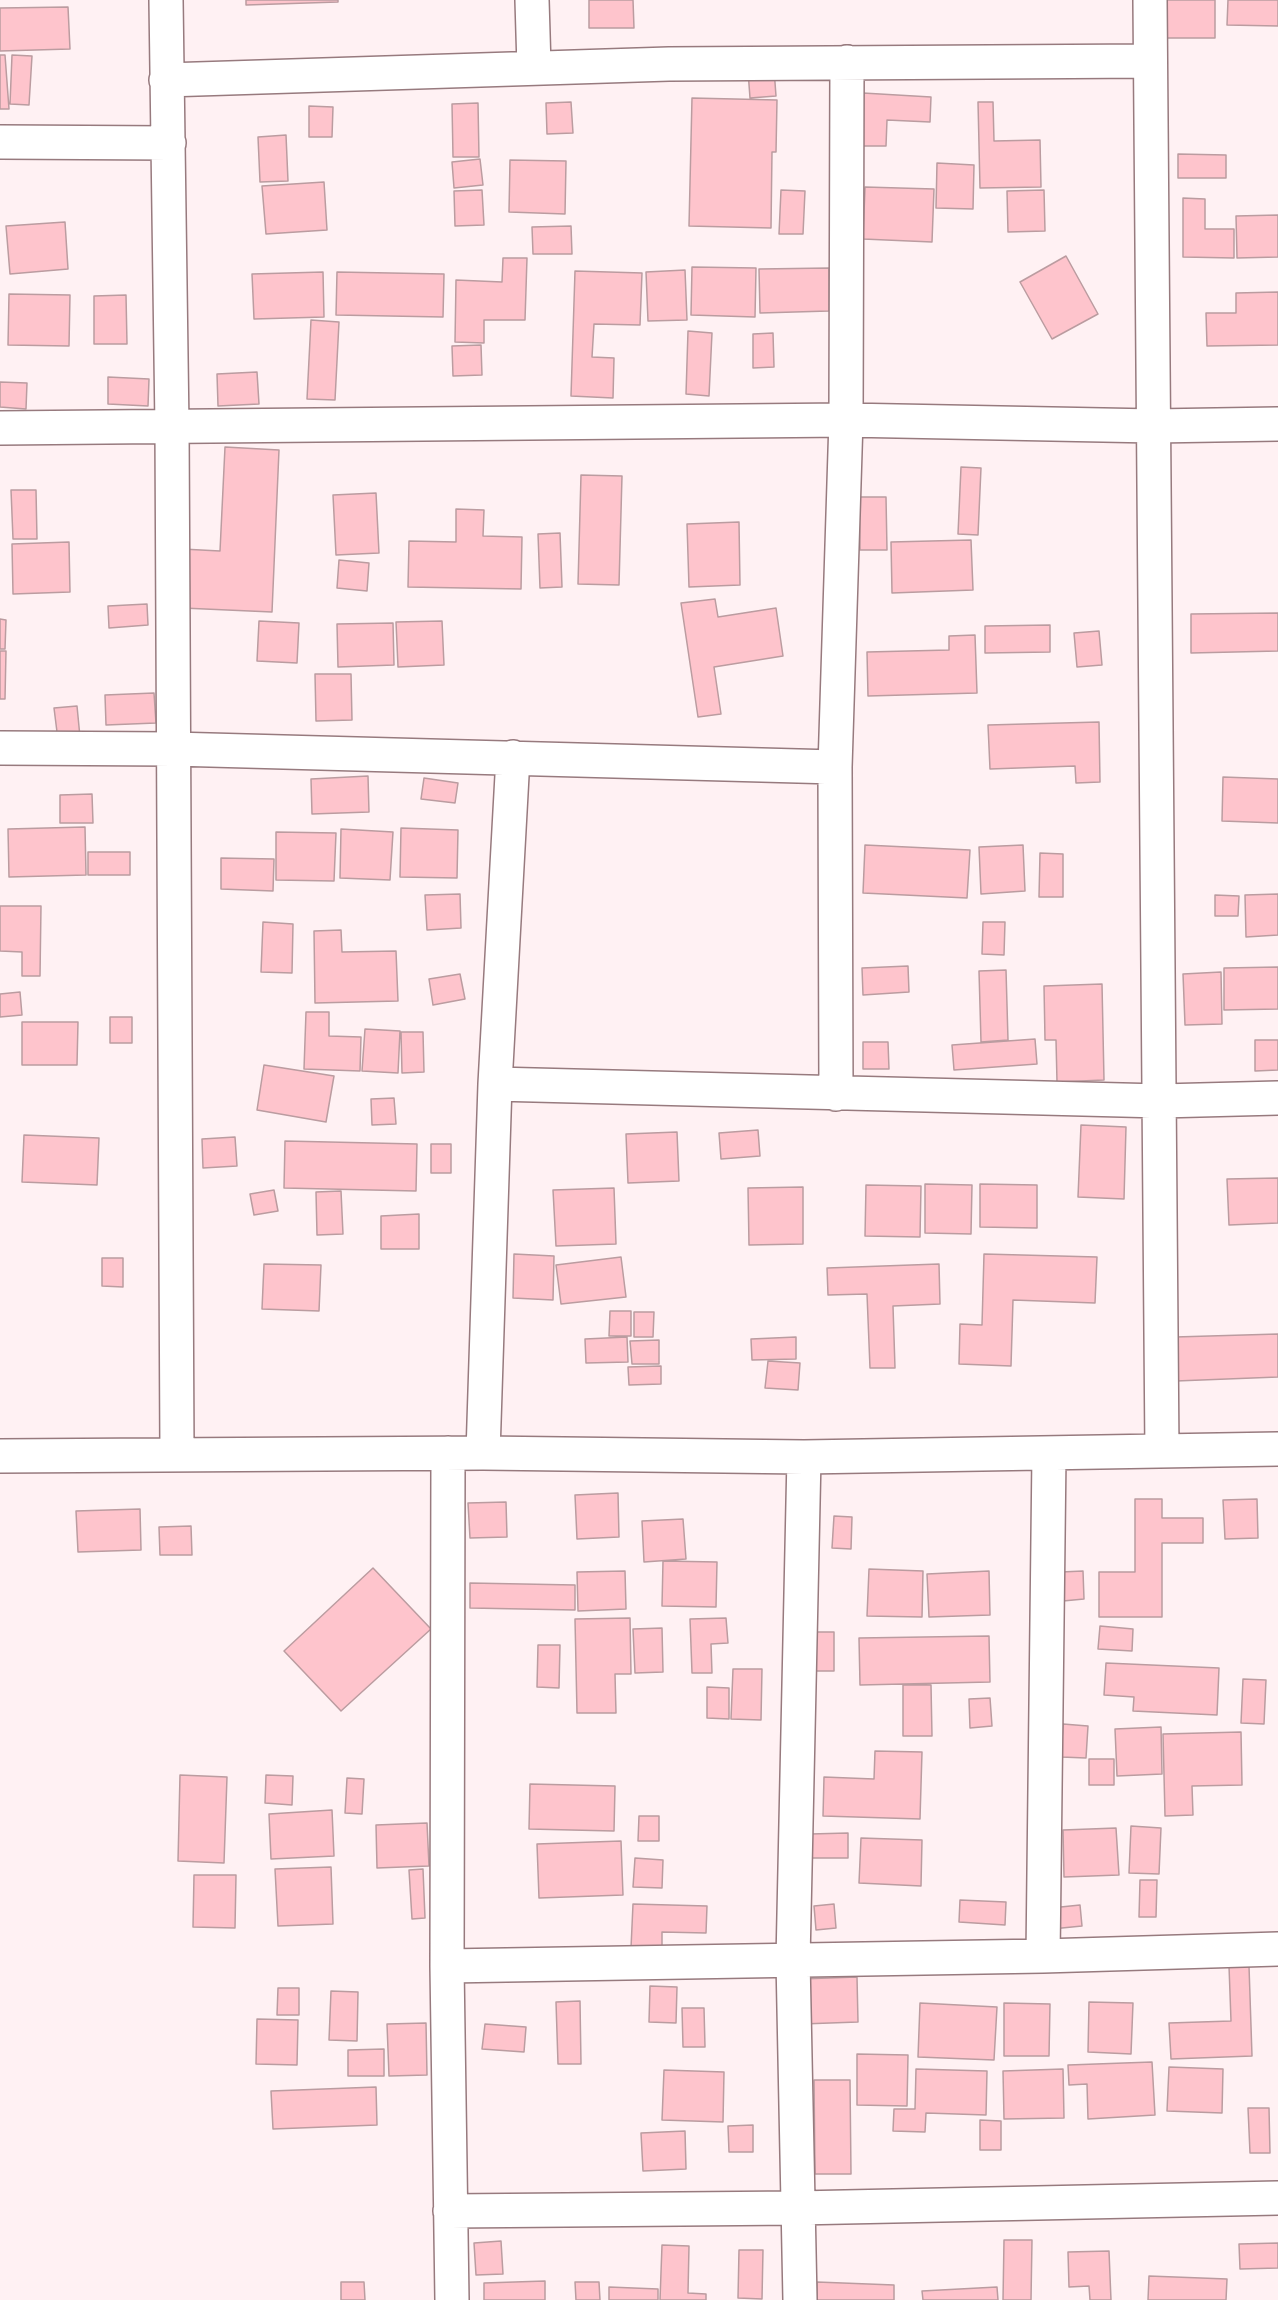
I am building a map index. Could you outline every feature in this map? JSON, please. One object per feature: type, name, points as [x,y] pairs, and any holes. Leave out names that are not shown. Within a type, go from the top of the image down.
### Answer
[{"type":"street","points":[[166,0],[172,427],[177,1453]]},
{"type":"street","points":[[532,0],[534,67]]},
{"type":"street","points":[[1150,0],[1161,1101],[1162,1450]]},
{"type":"street","points":[[166,80],[534,67],[847,62],[1150,61]]},
{"type":"street","points":[[836,1094],[835,767],[846,420],[847,62]]},
{"type":"street","points":[[0,142],[169,143]]},
{"type":"street","points":[[0,428],[846,420],[1154,426],[1278,424]]},
{"type":"street","points":[[0,747],[513,757],[835,767]]},
{"type":"street","points":[[483,1452],[495,1084],[513,757]]},
{"type":"street","points":[[495,1084],[1161,1101],[1278,1098]]},
{"type":"street","points":[[0,1456],[483,1452],[804,1457],[1278,1449]]},
{"type":"street","points":[[448,1452],[447,1966],[452,2300]]},
{"type":"street","points":[[1043,1956],[1049,1454]]},
{"type":"street","points":[[800,2300],[793,1960],[804,1457]]},
{"type":"street","points":[[447,1966],[1043,1956],[1278,1949]]},
{"type":"street","points":[[450,2211],[797,2208],[1278,2198]]},
{"type":"building","points":[[246,0],[338,0],[338,2],[246,5]]},
{"type":"building","points":[[589,0],[633,0],[634,28],[589,28]]},
{"type":"building","points":[[1166,0],[1215,0],[1215,38],[1166,38]]},
{"type":"building","points":[[1228,0],[1278,0],[1278,26],[1227,25]]},
{"type":"building","points":[[68,7],[70,49],[0,51],[0,8]]},
{"type":"building","points":[[0,55],[5,55],[9,109],[0,109]]},
{"type":"building","points":[[12,55],[32,56],[29,105],[10,104]]},
{"type":"building","points":[[774,69],[776,96],[750,98],[748,71]]},
{"type":"building","points":[[863,93],[931,97],[930,122],[887,120],[886,146],[861,146]]},
{"type":"building","points":[[692,98],[777,100],[776,152],[772,152],[771,228],[689,226]]},
{"type":"building","points":[[571,102],[573,133],[547,134],[546,103]]},
{"type":"building","points":[[978,102],[993,102],[994,141],[1040,140],[1041,187],[980,188]]},
{"type":"building","points":[[478,103],[479,157],[453,157],[452,104]]},
{"type":"building","points":[[309,106],[333,107],[332,137],[309,137]]},
{"type":"building","points":[[286,135],[288,181],[260,182],[258,137]]},
{"type":"building","points":[[1178,154],[1226,155],[1226,178],[1178,178]]},
{"type":"building","points":[[480,159],[483,185],[454,188],[452,162]]},
{"type":"building","points":[[510,160],[566,161],[565,214],[509,212]]},
{"type":"building","points":[[937,163],[974,165],[973,209],[936,208]]},
{"type":"building","points":[[324,182],[327,230],[266,234],[262,186]]},
{"type":"building","points":[[865,187],[934,189],[932,242],[863,239]]},
{"type":"building","points":[[482,190],[484,225],[455,226],[454,191]]},
{"type":"building","points":[[781,190],[805,191],[803,234],[779,234]]},
{"type":"building","points":[[1044,190],[1045,231],[1008,232],[1007,191]]},
{"type":"building","points":[[1183,198],[1205,199],[1205,229],[1234,229],[1234,258],[1183,257]]},
{"type":"building","points":[[1278,215],[1278,257],[1237,258],[1236,216]]},
{"type":"building","points":[[65,222],[68,269],[10,274],[6,226]]},
{"type":"building","points":[[571,226],[572,254],[533,254],[532,227]]},
{"type":"building","points":[[1066,256],[1098,314],[1052,339],[1020,282]]},
{"type":"building","points":[[503,258],[527,258],[525,320],[484,320],[484,343],[455,342],[456,280],[502,282]]},
{"type":"building","points":[[692,267],[756,268],[755,317],[691,315]]},
{"type":"building","points":[[829,268],[829,311],[760,313],[759,269]]},
{"type":"building","points":[[685,270],[687,320],[648,321],[646,272]]},
{"type":"building","points":[[575,271],[642,273],[640,325],[594,324],[592,357],[614,358],[613,398],[571,396]]},
{"type":"building","points":[[323,272],[324,317],[254,319],[252,274]]},
{"type":"building","points":[[337,272],[444,274],[443,317],[336,315]]},
{"type":"building","points":[[1278,292],[1278,345],[1207,346],[1206,313],[1236,313],[1236,293]]},
{"type":"building","points":[[9,294],[70,295],[69,346],[8,345]]},
{"type":"building","points":[[126,295],[127,344],[94,344],[94,296]]},
{"type":"building","points":[[311,320],[339,322],[335,400],[307,399]]},
{"type":"building","points":[[688,331],[712,333],[709,396],[686,394]]},
{"type":"building","points":[[773,333],[774,367],[753,368],[753,334]]},
{"type":"building","points":[[481,345],[482,375],[453,376],[452,346]]},
{"type":"building","points":[[257,372],[259,404],[218,406],[217,374]]},
{"type":"building","points":[[108,377],[149,379],[148,406],[108,404]]},
{"type":"building","points":[[0,382],[27,383],[26,409],[0,407]]},
{"type":"building","points":[[225,447],[279,450],[272,612],[160,607],[163,548],[220,551]]},
{"type":"building","points":[[961,467],[981,468],[978,535],[958,534]]},
{"type":"building","points":[[581,475],[622,476],[619,585],[578,584]]},
{"type":"building","points":[[11,490],[36,490],[37,539],[13,539]]},
{"type":"building","points":[[376,493],[379,553],[336,555],[333,495]]},
{"type":"building","points":[[859,497],[886,497],[887,550],[860,550]]},
{"type":"building","points":[[456,509],[484,510],[483,536],[522,537],[521,589],[408,587],[409,541],[456,542]]},
{"type":"building","points":[[739,522],[740,585],[689,587],[687,524]]},
{"type":"building","points":[[560,533],[562,587],[540,588],[538,534]]},
{"type":"building","points":[[971,540],[973,590],[892,593],[891,542]]},
{"type":"building","points":[[69,542],[70,592],[13,594],[12,544]]},
{"type":"building","points":[[339,560],[369,563],[367,591],[337,588]]},
{"type":"building","points":[[715,599],[718,617],[776,608],[783,656],[714,667],[721,714],[698,717],[681,603]]},
{"type":"building","points":[[147,604],[148,625],[109,628],[108,606]]},
{"type":"building","points":[[1278,613],[1278,651],[1191,653],[1191,614]]},
{"type":"building","points":[[0,619],[6,620],[5,649],[0,649]]},
{"type":"building","points":[[259,621],[299,623],[297,663],[257,661]]},
{"type":"building","points":[[442,621],[444,665],[398,667],[396,622]]},
{"type":"building","points":[[393,623],[394,665],[338,667],[337,624]]},
{"type":"building","points":[[1050,625],[1050,652],[985,653],[985,626]]},
{"type":"building","points":[[1099,631],[1102,665],[1077,667],[1074,633]]},
{"type":"building","points":[[975,635],[977,693],[868,696],[867,652],[949,650],[949,636]]},
{"type":"building","points":[[0,651],[6,651],[5,699],[0,699]]},
{"type":"building","points":[[315,674],[351,674],[352,720],[316,721]]},
{"type":"building","points":[[154,693],[156,723],[106,725],[105,695]]},
{"type":"building","points":[[77,706],[80,737],[58,740],[54,708]]},
{"type":"building","points":[[1099,722],[1100,782],[1076,783],[1075,766],[990,769],[988,725]]},
{"type":"building","points":[[368,776],[369,812],[312,814],[311,779]]},
{"type":"building","points":[[1223,777],[1278,779],[1278,823],[1222,821]]},
{"type":"building","points":[[424,778],[458,783],[455,803],[421,799]]},
{"type":"building","points":[[92,794],[93,823],[60,823],[60,795]]},
{"type":"building","points":[[85,827],[86,875],[9,877],[8,829]]},
{"type":"building","points":[[401,828],[458,830],[457,878],[400,877]]},
{"type":"building","points":[[341,829],[393,832],[390,880],[340,878]]},
{"type":"building","points":[[276,832],[336,833],[334,881],[276,880]]},
{"type":"building","points":[[865,845],[970,850],[967,898],[863,893]]},
{"type":"building","points":[[1023,845],[1025,891],[981,894],[979,847]]},
{"type":"building","points":[[88,852],[130,852],[130,875],[88,875]]},
{"type":"building","points":[[1040,853],[1063,854],[1063,897],[1039,897]]},
{"type":"building","points":[[221,858],[274,859],[273,891],[221,889]]},
{"type":"building","points":[[460,894],[461,928],[427,930],[425,895]]},
{"type":"building","points":[[1278,894],[1278,935],[1246,937],[1245,895]]},
{"type":"building","points":[[1215,895],[1239,896],[1238,916],[1215,916]]},
{"type":"building","points":[[0,906],[41,906],[40,976],[22,976],[22,952],[0,951]]},
{"type":"building","points":[[263,922],[293,924],[292,973],[261,972]]},
{"type":"building","points":[[983,922],[1005,922],[1004,955],[982,954]]},
{"type":"building","points":[[341,930],[342,952],[396,951],[398,1001],[315,1003],[314,931]]},
{"type":"building","points":[[908,966],[909,992],[863,995],[862,968]]},
{"type":"building","points":[[1278,967],[1278,1009],[1224,1010],[1224,968]]},
{"type":"building","points":[[1006,970],[1008,1040],[981,1042],[979,971]]},
{"type":"building","points":[[1221,972],[1222,1024],[1185,1025],[1183,974]]},
{"type":"building","points":[[460,974],[465,999],[433,1005],[429,979]]},
{"type":"building","points":[[1102,984],[1104,1080],[1057,1082],[1056,1040],[1045,1040],[1044,986]]},
{"type":"building","points":[[20,992],[22,1015],[0,1017],[0,994]]},
{"type":"building","points":[[306,1012],[329,1012],[329,1036],[361,1037],[360,1071],[304,1069]]},
{"type":"building","points":[[110,1017],[132,1017],[132,1043],[110,1043]]},
{"type":"building","points":[[22,1022],[78,1022],[77,1065],[22,1065]]},
{"type":"building","points":[[365,1029],[400,1031],[398,1073],[362,1071]]},
{"type":"building","points":[[401,1032],[423,1032],[424,1072],[402,1073]]},
{"type":"building","points":[[1035,1039],[1037,1064],[954,1070],[952,1045]]},
{"type":"building","points":[[1255,1040],[1278,1040],[1278,1070],[1255,1071]]},
{"type":"building","points":[[863,1042],[888,1042],[889,1069],[863,1069]]},
{"type":"building","points":[[264,1065],[334,1076],[326,1122],[257,1110]]},
{"type":"building","points":[[394,1098],[396,1124],[372,1125],[371,1099]]},
{"type":"building","points":[[1081,1125],[1126,1127],[1124,1199],[1078,1197]]},
{"type":"building","points":[[758,1130],[760,1156],[721,1159],[719,1133]]},
{"type":"building","points":[[677,1132],[679,1181],[628,1183],[626,1134]]},
{"type":"building","points":[[24,1135],[99,1138],[97,1185],[22,1182]]},
{"type":"building","points":[[235,1137],[237,1166],[203,1168],[202,1139]]},
{"type":"building","points":[[285,1141],[417,1144],[416,1191],[284,1188]]},
{"type":"building","points":[[431,1144],[451,1144],[451,1173],[431,1173]]},
{"type":"building","points":[[1278,1178],[1278,1223],[1229,1225],[1227,1179]]},
{"type":"building","points":[[925,1184],[972,1185],[971,1234],[925,1233]]},
{"type":"building","points":[[980,1184],[1037,1185],[1037,1228],[980,1227]]},
{"type":"building","points":[[866,1185],[921,1186],[920,1237],[865,1236]]},
{"type":"building","points":[[803,1187],[803,1244],[749,1245],[748,1188]]},
{"type":"building","points":[[614,1188],[616,1244],[556,1246],[553,1190]]},
{"type":"building","points":[[274,1190],[278,1211],[254,1215],[250,1194]]},
{"type":"building","points":[[341,1191],[343,1234],[317,1235],[316,1192]]},
{"type":"building","points":[[419,1214],[419,1249],[381,1249],[381,1216]]},
{"type":"building","points":[[514,1254],[554,1256],[553,1300],[513,1298]]},
{"type":"building","points":[[984,1254],[1097,1257],[1095,1303],[1013,1300],[1011,1366],[959,1364],[960,1324],[982,1325]]},
{"type":"building","points":[[621,1257],[626,1297],[561,1304],[556,1265]]},
{"type":"building","points":[[102,1258],[123,1258],[123,1287],[102,1286]]},
{"type":"building","points":[[264,1264],[321,1265],[319,1311],[262,1309]]},
{"type":"building","points":[[939,1264],[940,1304],[893,1306],[895,1368],[870,1368],[867,1294],[828,1295],[827,1268]]},
{"type":"building","points":[[610,1311],[631,1311],[631,1336],[609,1336]]},
{"type":"building","points":[[634,1312],[654,1312],[653,1337],[634,1337]]},
{"type":"building","points":[[1278,1334],[1278,1377],[1176,1381],[1175,1337]]},
{"type":"building","points":[[627,1337],[628,1362],[586,1363],[585,1339]]},
{"type":"building","points":[[796,1337],[796,1359],[752,1360],[751,1339]]},
{"type":"building","points":[[659,1340],[659,1364],[632,1364],[630,1341]]},
{"type":"building","points":[[768,1361],[800,1363],[798,1390],[765,1388]]},
{"type":"building","points":[[661,1366],[661,1384],[629,1385],[628,1367]]},
{"type":"building","points":[[618,1493],[619,1537],[577,1539],[575,1495]]},
{"type":"building","points":[[1135,1499],[1162,1499],[1162,1518],[1203,1518],[1203,1543],[1162,1543],[1162,1617],[1099,1617],[1099,1572],[1135,1572]]},
{"type":"building","points":[[1257,1499],[1258,1538],[1225,1539],[1223,1500]]},
{"type":"building","points":[[506,1502],[507,1537],[470,1538],[468,1503]]},
{"type":"building","points":[[140,1509],[141,1550],[78,1552],[76,1511]]},
{"type":"building","points":[[834,1516],[852,1517],[851,1549],[832,1548]]},
{"type":"building","points":[[683,1519],[686,1559],[644,1562],[642,1521]]},
{"type":"building","points":[[191,1526],[192,1555],[160,1555],[159,1527]]},
{"type":"building","points":[[663,1561],[717,1562],[716,1607],[662,1606]]},
{"type":"building","points":[[373,1568],[431,1629],[341,1711],[284,1651]]},
{"type":"building","points":[[869,1569],[923,1571],[922,1617],[867,1616]]},
{"type":"building","points":[[625,1571],[626,1609],[578,1611],[577,1572]]},
{"type":"building","points":[[989,1571],[990,1615],[929,1617],[927,1574]]},
{"type":"building","points":[[1083,1571],[1084,1599],[1063,1601],[1061,1572]]},
{"type":"building","points":[[470,1583],[575,1585],[575,1610],[470,1608]]},
{"type":"building","points":[[630,1618],[631,1674],[615,1674],[616,1713],[577,1713],[575,1619]]},
{"type":"building","points":[[726,1618],[728,1643],[711,1644],[712,1673],[692,1673],[690,1619]]},
{"type":"building","points":[[1100,1626],[1133,1629],[1132,1651],[1098,1649]]},
{"type":"building","points":[[662,1628],[663,1672],[635,1673],[633,1629]]},
{"type":"building","points":[[810,1632],[834,1632],[834,1671],[810,1671]]},
{"type":"building","points":[[989,1636],[990,1682],[860,1685],[859,1638]]},
{"type":"building","points":[[538,1645],[560,1645],[559,1688],[537,1687]]},
{"type":"building","points":[[1106,1663],[1219,1668],[1217,1715],[1133,1711],[1134,1697],[1104,1695]]},
{"type":"building","points":[[733,1669],[762,1669],[761,1720],[731,1719]]},
{"type":"building","points":[[1243,1679],[1266,1680],[1264,1724],[1241,1723]]},
{"type":"building","points":[[903,1685],[931,1685],[932,1736],[903,1736]]},
{"type":"building","points":[[707,1687],[729,1688],[729,1719],[707,1718]]},
{"type":"building","points":[[990,1698],[992,1726],[970,1728],[969,1699]]},
{"type":"building","points":[[1063,1724],[1088,1726],[1086,1758],[1061,1757]]},
{"type":"building","points":[[1161,1727],[1162,1774],[1117,1776],[1115,1729]]},
{"type":"building","points":[[1241,1732],[1242,1785],[1192,1786],[1193,1815],[1165,1816],[1163,1734]]},
{"type":"building","points":[[875,1751],[922,1752],[920,1819],[823,1816],[824,1777],[874,1779]]},
{"type":"building","points":[[1089,1759],[1114,1759],[1114,1785],[1089,1785]]},
{"type":"building","points":[[180,1775],[227,1777],[224,1863],[178,1861]]},
{"type":"building","points":[[266,1775],[293,1776],[292,1805],[265,1803]]},
{"type":"building","points":[[347,1778],[364,1779],[362,1814],[345,1813]]},
{"type":"building","points":[[530,1784],[615,1786],[614,1831],[529,1829]]},
{"type":"building","points":[[332,1810],[334,1856],[271,1859],[269,1814]]},
{"type":"building","points":[[639,1816],[659,1816],[659,1841],[638,1841]]},
{"type":"building","points":[[427,1823],[429,1866],[377,1868],[376,1825]]},
{"type":"building","points":[[1131,1826],[1161,1828],[1159,1874],[1129,1873]]},
{"type":"building","points":[[1116,1828],[1119,1875],[1064,1877],[1063,1830]]},
{"type":"building","points":[[848,1833],[848,1858],[810,1858],[810,1834]]},
{"type":"building","points":[[861,1838],[922,1840],[921,1886],[859,1883]]},
{"type":"building","points":[[621,1841],[623,1895],[539,1898],[537,1844]]},
{"type":"building","points":[[635,1858],[663,1860],[662,1888],[633,1887]]},
{"type":"building","points":[[331,1867],[333,1924],[278,1926],[275,1869]]},
{"type":"building","points":[[423,1869],[425,1918],[412,1919],[409,1870]]},
{"type":"building","points":[[194,1875],[236,1875],[235,1928],[193,1927]]},
{"type":"building","points":[[1140,1880],[1157,1880],[1156,1917],[1139,1917]]},
{"type":"building","points":[[960,1900],[1006,1902],[1005,1925],[959,1922]]},
{"type":"building","points":[[633,1904],[707,1906],[706,1933],[662,1932],[662,1949],[631,1948]]},
{"type":"building","points":[[834,1904],[836,1928],[816,1930],[814,1906]]},
{"type":"building","points":[[1080,1905],[1082,1926],[1052,1929],[1051,1908]]},
{"type":"building","points":[[1229,1966],[1249,1966],[1252,2056],[1171,2059],[1169,2023],[1231,2021]]},
{"type":"building","points":[[857,1977],[858,2022],[802,2024],[800,1979]]},
{"type":"building","points":[[650,1986],[677,1987],[676,2023],[649,2022]]},
{"type":"building","points":[[278,1988],[299,1988],[299,2015],[277,2015]]},
{"type":"building","points":[[331,1991],[358,1992],[357,2041],[329,2040]]},
{"type":"building","points":[[580,2001],[581,2064],[558,2064],[556,2002]]},
{"type":"building","points":[[1089,2002],[1133,2003],[1131,2054],[1088,2052]]},
{"type":"building","points":[[920,2003],[997,2007],[994,2060],[918,2057]]},
{"type":"building","points":[[1004,2003],[1050,2004],[1049,2056],[1004,2056]]},
{"type":"building","points":[[682,2008],[704,2008],[705,2047],[683,2047]]},
{"type":"building","points":[[257,2019],[298,2020],[297,2065],[256,2064]]},
{"type":"building","points":[[426,2023],[427,2075],[389,2076],[387,2024]]},
{"type":"building","points":[[485,2024],[526,2027],[524,2052],[482,2049]]},
{"type":"building","points":[[384,2049],[384,2076],[348,2076],[348,2050]]},
{"type":"building","points":[[857,2054],[908,2055],[907,2106],[857,2105]]},
{"type":"building","points":[[1152,2062],[1155,2115],[1088,2119],[1087,2084],[1069,2085],[1068,2065]]},
{"type":"building","points":[[1169,2067],[1223,2069],[1222,2113],[1167,2111]]},
{"type":"building","points":[[916,2069],[987,2071],[986,2115],[926,2113],[925,2132],[893,2131],[894,2109],[915,2109]]},
{"type":"building","points":[[1063,2069],[1064,2118],[1004,2119],[1003,2071]]},
{"type":"building","points":[[664,2070],[724,2072],[723,2122],[662,2120]]},
{"type":"building","points":[[814,2080],[850,2080],[851,2174],[815,2174]]},
{"type":"building","points":[[376,2087],[377,2125],[273,2129],[271,2091]]},
{"type":"building","points":[[1248,2108],[1269,2108],[1270,2153],[1250,2153]]},
{"type":"building","points":[[980,2120],[1001,2121],[1001,2150],[980,2150]]},
{"type":"building","points":[[753,2125],[753,2152],[729,2152],[728,2126]]},
{"type":"building","points":[[685,2131],[686,2169],[643,2171],[641,2133]]},
{"type":"building","points":[[1004,2240],[1032,2240],[1031,2300],[1003,2300]]},
{"type":"building","points":[[501,2241],[503,2274],[476,2275],[474,2243]]},
{"type":"building","points":[[1278,2243],[1278,2268],[1240,2269],[1239,2244]]},
{"type":"building","points":[[662,2245],[689,2246],[688,2293],[706,2294],[706,2300],[660,2300]]},
{"type":"building","points":[[739,2250],[763,2250],[762,2299],[738,2298]]},
{"type":"building","points":[[1109,2251],[1111,2300],[1090,2300],[1089,2286],[1069,2287],[1068,2252]]},
{"type":"building","points":[[1149,2276],[1227,2279],[1226,2300],[1148,2300]]},
{"type":"building","points":[[545,2281],[545,2300],[484,2300],[484,2283]]},
{"type":"building","points":[[341,2282],[364,2282],[365,2300],[341,2300]]},
{"type":"building","points":[[575,2282],[599,2282],[600,2300],[576,2300]]},
{"type":"building","points":[[817,2282],[894,2285],[894,2300],[817,2300]]},
{"type":"building","points":[[609,2287],[658,2289],[658,2300],[609,2300]]},
{"type":"building","points":[[997,2287],[998,2300],[923,2300],[922,2291]]}]
